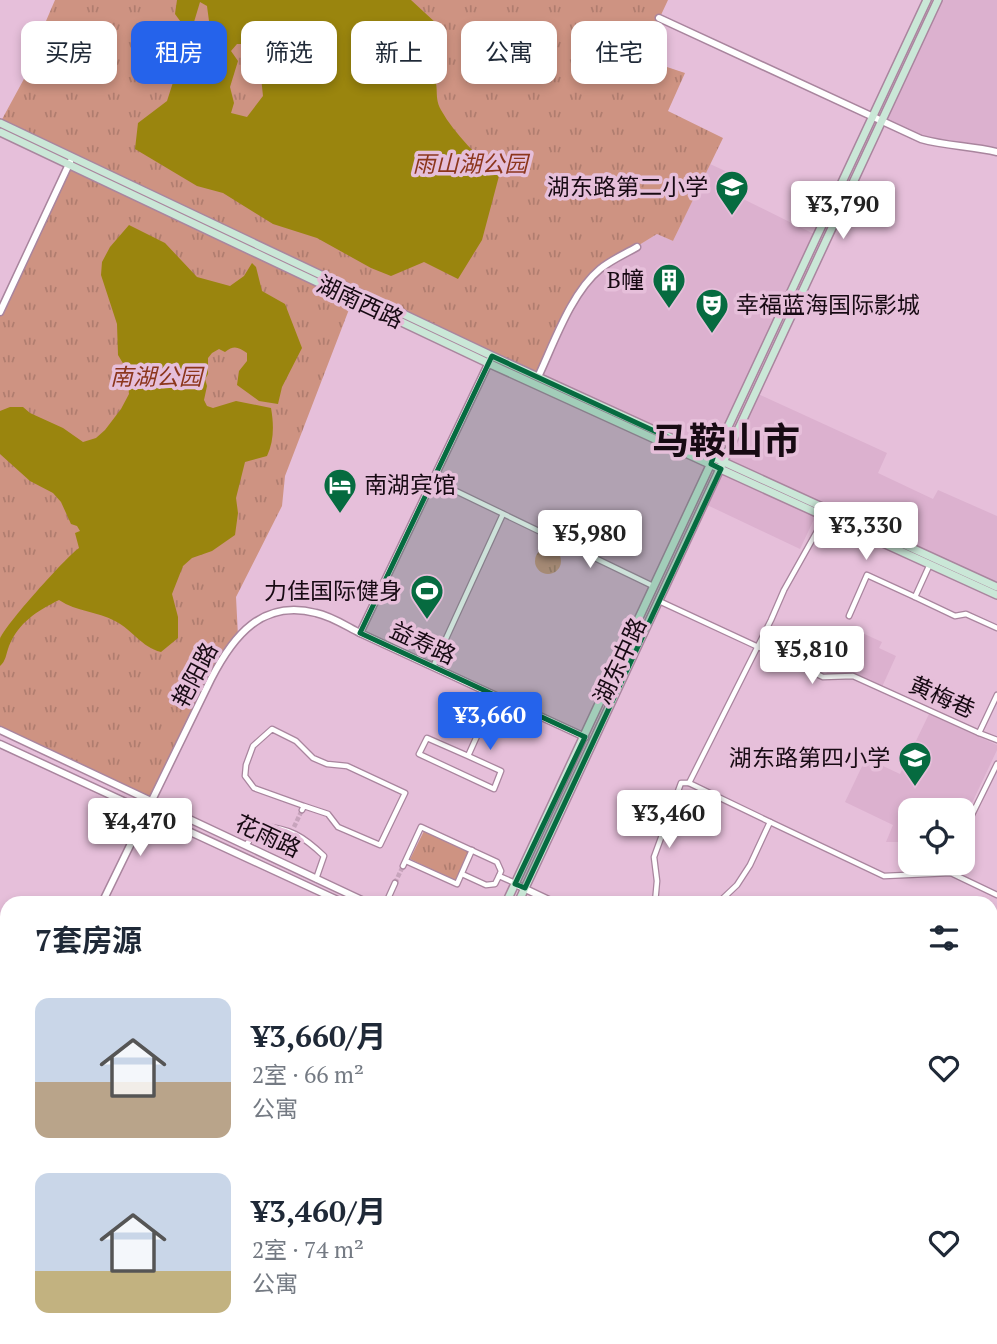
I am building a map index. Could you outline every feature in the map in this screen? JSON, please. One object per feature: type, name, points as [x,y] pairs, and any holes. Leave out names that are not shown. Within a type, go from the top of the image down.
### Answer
[{"type":"main road","name":"湖东中路","points":[[509,896],[927,0]]},
{"type":"main road","name":"湖东中路","points":[[521,896],[938,0]]},
{"type":"main road","name":"湖南西路","points":[[0,123],[71,160],[490,359],[712,461]]},
{"type":"main road","name":"湖南西路","points":[[0,132],[71,160]]},
{"type":"main road","name":"湖南西路","points":[[490,359],[538,377],[712,461]]},
{"type":"main road","points":[[712,461],[997,594]]},
{"type":"main road","points":[[722,466],[997,587]]},
{"type":"street","points":[[659,18],[921,139],[997,152]]},
{"type":"street","points":[[0,312],[71,160]]},
{"type":"street","points":[[538,377],[565,318],[586,284],[600,270],[638,247]]},
{"type":"street","points":[[360,633],[490,359]]},
{"type":"street","points":[[433,480],[654,586]]},
{"type":"street","points":[[433,667],[503,514]]},
{"type":"street","points":[[689,783],[784,590],[825,516]]},
{"type":"street","points":[[915,597],[930,564]]},
{"type":"street","points":[[849,616],[867,575],[955,617],[966,614],[997,628]]},
{"type":"street","name":"黄梅巷","points":[[659,601],[823,677],[853,676],[997,740]]},
{"type":"street","name":"艳阳路","points":[[105,896],[225,651],[238,636],[265,615],[289,609],[317,613],[360,633]]},
{"type":"street","name":"益寿路","points":[[360,633],[584,737]]},
{"type":"street","points":[[979,733],[997,695]]},
{"type":"street","points":[[468,756],[495,696]]},
{"type":"street","points":[[272,729],[296,741],[313,758],[327,764],[347,766],[405,793],[380,845],[338,827],[328,814],[303,808],[254,788],[245,776],[253,746],[272,729]]},
{"type":"street","name":"花雨路","points":[[0,730],[353,896]]},
{"type":"street","points":[[427,738],[468,756],[501,771],[494,789],[419,754],[427,738]]},
{"type":"street","points":[[0,744],[329,896]]},
{"type":"street","points":[[975,809],[997,764]]},
{"type":"street","points":[[656,896],[654,857],[681,783],[689,783],[884,876],[906,875]]},
{"type":"street","points":[[725,896],[737,885],[750,865],[770,822]]},
{"type":"street","points":[[246,846],[261,826],[293,830],[324,856],[316,878]]},
{"type":"street","points":[[462,874],[486,885],[495,884],[501,871],[496,862],[472,850],[421,827],[404,863],[457,884],[472,850]]},
{"type":"street","points":[[954,875],[997,895]]},
{"type":"street","points":[[499,876],[541,896]]},
{"type":"street","points":[[389,896],[395,883]]},
{"type":"highlighted area","points":[[492,356],[713,458],[711,464],[721,469],[525,888],[515,884],[585,737],[360,633]]},
{"type":"shaded area","points":[[177,0],[411,0],[434,21],[351,21],[351,84],[436,84],[438,104],[447,119],[460,137],[499,176],[482,240],[458,279],[424,262],[391,276],[371,268],[317,238],[273,224],[223,193],[197,186],[135,149],[138,123],[167,101],[172,84],[227,84],[227,21],[209,21],[207,6],[200,2],[194,21],[180,21],[175,14]]},
{"type":"shaded area","points":[[938,0],[997,0],[997,152],[944,145],[883,121]]},
{"type":"shaded area","points":[[710,164],[747,181],[741,198],[818,236],[712,457],[538,377],[586,284],[618,258],[657,234],[673,241]]},
{"type":"shaded area","points":[[129,225],[165,243],[197,277],[230,286],[244,276],[252,263],[256,267],[262,291],[285,304],[302,348],[282,387],[278,404],[259,401],[237,385],[239,371],[247,361],[247,353],[241,349],[231,348],[225,352],[219,349],[208,358],[204,400],[207,406],[213,408],[236,401],[271,408],[272,439],[267,456],[245,462],[236,498],[238,513],[235,535],[212,551],[192,558],[183,566],[172,594],[178,617],[178,638],[161,652],[154,650],[115,621],[59,600],[23,624],[0,666],[0,639],[4,632],[36,592],[79,548],[75,533],[80,531],[77,526],[71,524],[61,502],[53,493],[30,481],[0,454],[0,411],[10,407],[23,407],[83,442],[96,438],[121,409],[129,394],[127,370],[118,355],[117,324],[101,275],[102,262],[110,247]]},
{"type":"shaded area","points":[[488,363],[711,464],[585,737],[360,633]]},
{"type":"shaded area","points":[[756,393],[887,453],[878,473],[933,499],[938,490],[997,516],[997,587],[724,463]]},
{"type":"shaded area","points":[[721,469],[817,513],[800,549],[705,504]]},
{"type":"shaded area","points":[[849,627],[882,642],[879,648],[896,656],[882,687],[853,675],[825,676]]},
{"type":"shaded area","name":"湖东路第四小学","points":[[929,714],[997,745],[974,798],[898,798],[898,842],[886,842],[893,825],[845,802],[866,758],[900,774]]},
{"type":"green space","name":"雨山湖公园","points":[[55,0],[668,0],[658,21],[571,21],[571,84],[667,84],[667,67],[685,73],[668,111],[723,138],[673,241],[657,234],[618,258],[586,284],[538,377],[0,123],[21,84],[117,84],[117,21],[46,21]]},
{"type":"green space","name":"南湖公园","points":[[69,164],[353,299],[285,476],[282,506],[236,597],[238,636],[211,679],[153,801],[0,730],[0,312]]},
{"type":"green space","points":[[548,548],[557,552],[561,561],[557,570],[548,574],[539,570],[535,561],[539,552]]},
{"type":"green space","points":[[424,831],[469,852],[456,881],[410,859]]},
{"type":"tunnel","points":[[294,827],[302,810]]},
{"type":"tunnel","points":[[395,883],[403,866]]},
{"type":"place","name":"湖东路第二小学","points":[[732,217]]},
{"type":"place","name":"B幢","points":[[669,310]]},
{"type":"place","name":"幸福蓝海国际影城","points":[[712,335]]},
{"type":"place","name":"南湖宾馆","points":[[340,515]]},
{"type":"place","name":"力佳国际健身","points":[[427,621]]},
{"type":"place","name":"湖东路第四小学","points":[[915,788]]},
{"type":"district","name":"马鞍山市","points":[[726,441]]}]
